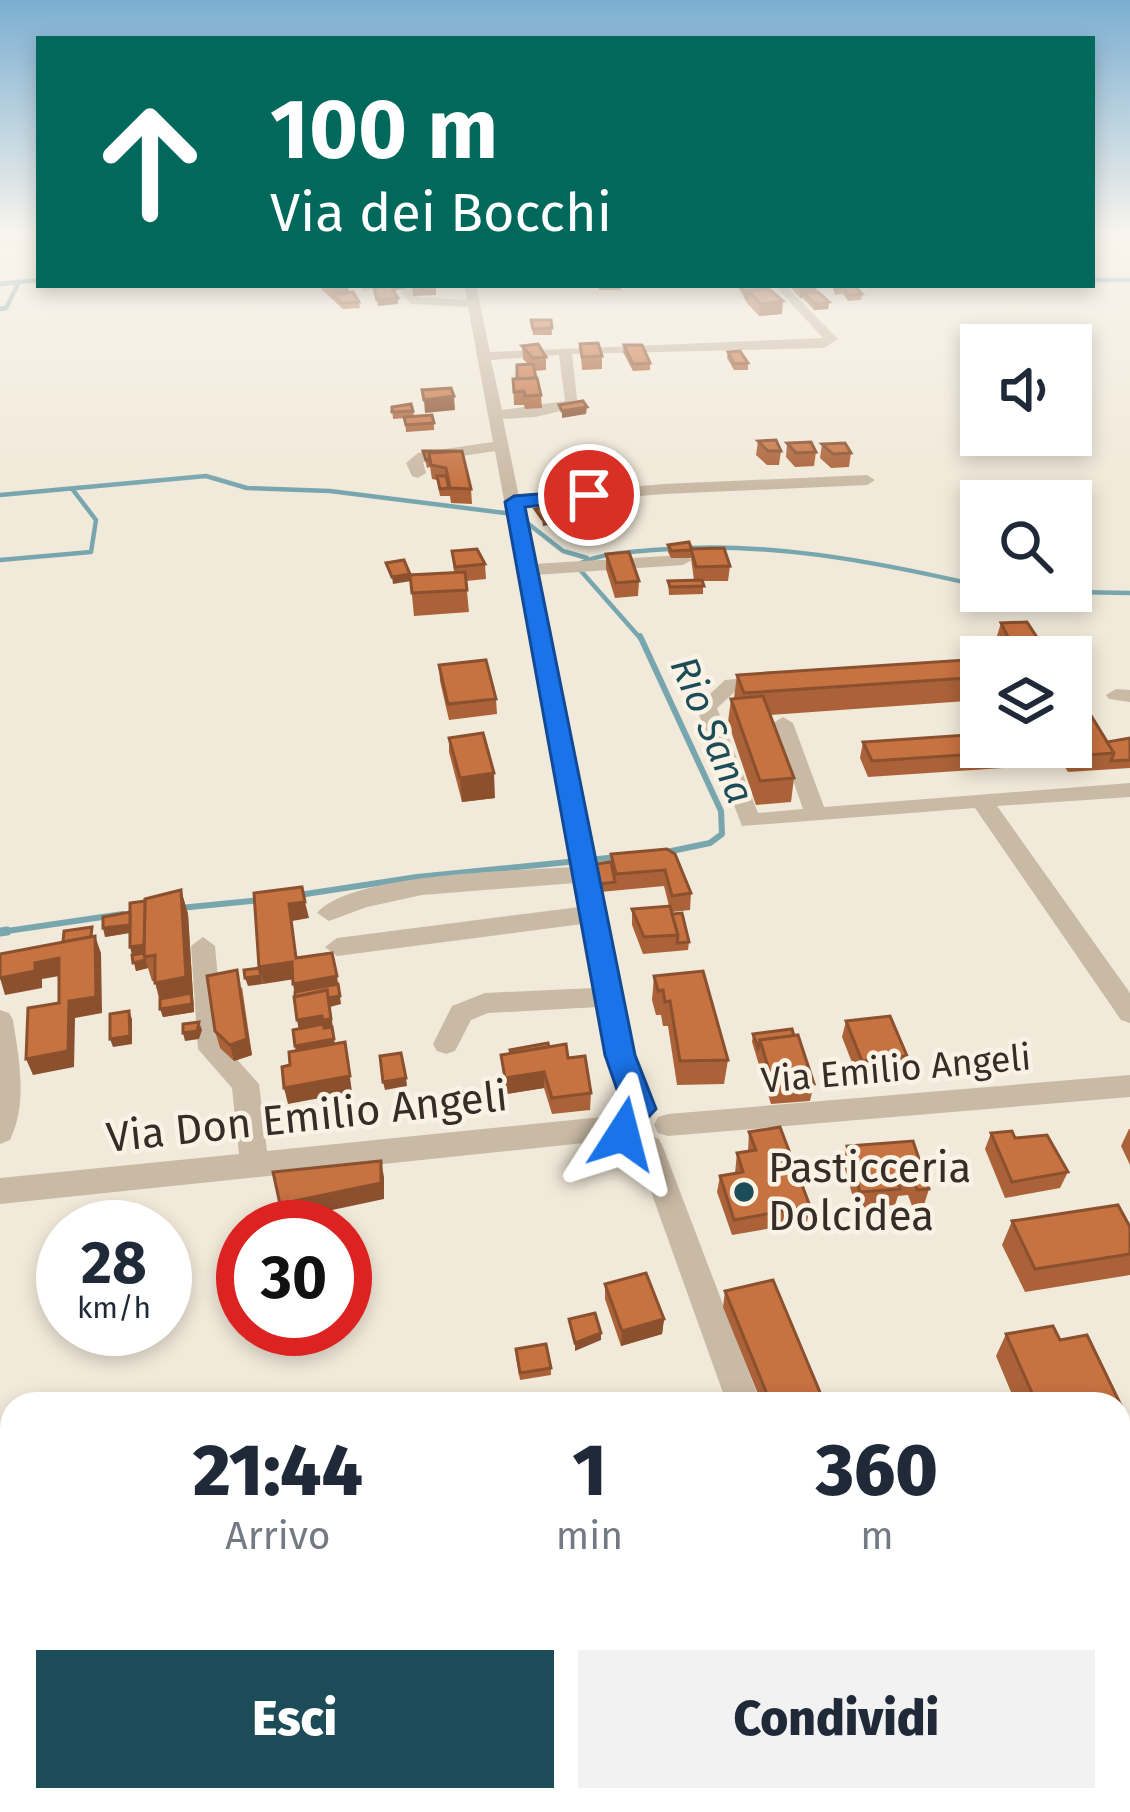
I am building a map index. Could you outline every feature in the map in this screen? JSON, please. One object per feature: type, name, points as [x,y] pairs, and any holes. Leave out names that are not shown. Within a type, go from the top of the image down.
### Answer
[{"type":"street","points":[[478,321],[631,1118],[661,1114],[658,1136],[740,1392]]},
{"type":"street","points":[[485,356],[801,345],[831,340],[812,321]]},
{"type":"street","points":[[497,416],[573,404],[565,351]]},
{"type":"street","points":[[418,473],[414,463],[418,458],[503,445]]},
{"type":"street","points":[[514,502],[664,489],[867,480]]},
{"type":"street","points":[[528,570],[683,560]]},
{"type":"street","points":[[797,680],[732,684],[706,707],[750,821],[1130,790]]},
{"type":"street","points":[[783,723],[815,815]]},
{"type":"street","points":[[981,800],[1130,1013]]},
{"type":"street","points":[[329,913],[359,899],[425,886],[583,863]]},
{"type":"street","points":[[337,947],[592,914]]},
{"type":"street","points":[[203,946],[211,1049],[245,1084],[254,1164]]},
{"type":"street","points":[[446,1044],[461,1013],[485,1003],[608,997]]},
{"type":"street","points":[[0,1020],[9,1084],[0,1132]]},
{"type":"street","name":"Via Emilio Angeli","points":[[658,1136],[1130,1086]]},
{"type":"street","name":"Via Don Emilio Angeli","points":[[0,1191],[631,1118]]},
{"type":"building","points":[[531,321],[551,321],[552,328],[533,329]]},
{"type":"building","points":[[598,343],[602,356],[582,357],[580,344]]},
{"type":"building","points":[[538,344],[546,357],[533,358],[522,346]]},
{"type":"building","points":[[624,345],[642,345],[650,363],[633,364]]},
{"type":"building","points":[[740,351],[748,363],[734,364],[728,352]]},
{"type":"building","points":[[533,364],[536,378],[517,379],[517,365]]},
{"type":"building","points":[[537,378],[541,395],[514,392],[513,379]]},
{"type":"building","points":[[451,388],[454,396],[424,400],[422,390]]},
{"type":"building","points":[[583,401],[587,407],[562,411],[559,405]]},
{"type":"building","points":[[411,404],[413,411],[392,412],[392,407]]},
{"type":"building","points":[[432,415],[434,423],[406,425],[404,417]]},
{"type":"building","points":[[776,440],[781,451],[768,451],[758,441]]},
{"type":"building","points":[[811,442],[816,452],[796,453],[787,443]]},
{"type":"building","points":[[845,443],[851,453],[833,454],[822,444]]},
{"type":"building","points":[[462,451],[471,489],[450,488],[446,468],[431,465],[429,453]]},
{"type":"building","points":[[437,476],[446,476],[449,488],[440,489]]},
{"type":"building","points":[[555,506],[562,516],[542,519],[535,509]]},
{"type":"building","points":[[689,542],[692,550],[671,551],[668,545]]},
{"type":"building","points":[[724,548],[730,566],[696,567],[691,549]]},
{"type":"building","points":[[477,549],[485,564],[455,567],[452,551]]},
{"type":"building","points":[[629,552],[639,581],[616,583],[606,554]]},
{"type":"building","points":[[404,560],[410,574],[392,577],[386,563]]},
{"type":"building","points":[[465,572],[467,590],[412,593],[410,575]]},
{"type":"building","points":[[702,580],[704,586],[670,587],[668,581]]},
{"type":"building","points":[[1027,622],[1036,636],[1008,636],[1001,623]]},
{"type":"building","points":[[486,660],[496,699],[448,704],[439,665]]},
{"type":"building","points":[[960,660],[960,678],[744,693],[737,675]]},
{"type":"building","points":[[763,696],[794,778],[760,781],[731,699]]},
{"type":"building","points":[[1092,717],[1114,753],[1092,755]]},
{"type":"building","points":[[483,733],[494,773],[460,778],[449,738]]},
{"type":"building","points":[[960,735],[960,755],[872,761],[863,742]]},
{"type":"building","points":[[1130,738],[1130,760],[1111,761],[1114,753],[1107,742]]},
{"type":"building","points":[[667,849],[675,854],[691,893],[672,896],[665,870],[616,874],[611,854]]},
{"type":"building","points":[[611,862],[615,882],[600,884],[596,864]]},
{"type":"building","points":[[302,887],[305,902],[289,904],[296,958],[332,953],[337,976],[293,984],[292,962],[259,967],[254,893]]},
{"type":"building","points":[[181,890],[186,977],[155,983],[155,955],[144,957],[145,899]]},
{"type":"building","points":[[145,901],[144,945],[130,947],[130,903]]},
{"type":"building","points":[[670,906],[678,935],[644,937],[632,909]]},
{"type":"building","points":[[130,912],[130,925],[103,928],[103,917]]},
{"type":"building","points":[[682,913],[689,942],[677,943],[672,914]]},
{"type":"building","points":[[92,927],[91,937],[63,942],[64,931]]},
{"type":"building","points":[[95,936],[96,997],[69,1001],[68,1051],[26,1059],[28,1008],[59,1003],[59,958],[35,963],[35,971],[0,978],[0,954]]},
{"type":"building","points":[[144,953],[145,960],[133,963],[132,955]]},
{"type":"building","points":[[259,968],[261,976],[245,978],[244,970]]},
{"type":"building","points":[[237,970],[247,1039],[230,1045],[215,1031],[207,976]]},
{"type":"building","points":[[703,971],[728,1060],[680,1061],[670,1001],[665,1002],[654,976]]},
{"type":"building","points":[[338,984],[340,996],[328,998],[327,990],[295,997],[295,992]]},
{"type":"building","points":[[327,990],[331,1019],[297,1020],[294,997]]},
{"type":"building","points":[[191,993],[192,1004],[160,1009],[160,999]]},
{"type":"building","points":[[129,1011],[130,1036],[110,1039],[110,1014]]},
{"type":"building","points":[[890,1016],[907,1056],[862,1061],[846,1021]]},
{"type":"building","points":[[199,1022],[197,1031],[183,1033],[183,1024]]},
{"type":"building","points":[[323,1024],[332,1027],[334,1039],[295,1046],[293,1030]]},
{"type":"building","points":[[792,1029],[794,1036],[760,1040],[758,1048],[753,1034]]},
{"type":"building","points":[[798,1035],[814,1084],[774,1087],[760,1040]]},
{"type":"building","points":[[345,1042],[350,1076],[284,1088],[282,1067],[290,1065],[289,1052]]},
{"type":"building","points":[[548,1043],[549,1047],[510,1050]]},
{"type":"building","points":[[566,1044],[568,1058],[585,1056],[591,1093],[552,1098],[544,1072],[505,1078],[501,1055]]},
{"type":"building","points":[[401,1053],[406,1078],[383,1082],[380,1056]]},
{"type":"building","points":[[780,1127],[810,1206],[734,1220],[720,1176],[743,1172],[737,1153],[756,1150],[749,1132]]},
{"type":"building","points":[[1012,1131],[1015,1138],[1047,1135],[1068,1172],[1012,1182],[991,1133]]},
{"type":"building","points":[[913,1141],[929,1189],[917,1190],[913,1179],[897,1180],[900,1189],[860,1192],[847,1146]]},
{"type":"building","points":[[381,1161],[381,1183],[279,1200],[273,1172]]},
{"type":"building","points":[[1118,1205],[1130,1227],[1130,1254],[1035,1269],[1012,1221]]},
{"type":"building","points":[[646,1273],[664,1319],[622,1331],[605,1284]]},
{"type":"building","points":[[773,1280],[820,1392],[766,1392],[725,1291]]},
{"type":"building","points":[[595,1313],[601,1333],[575,1343],[569,1319]]},
{"type":"building","points":[[1053,1326],[1060,1340],[1087,1335],[1115,1392],[1032,1392],[1006,1334]]},
{"type":"building","points":[[546,1344],[551,1368],[520,1373],[516,1349]]},
{"type":"waterway","points":[[0,495],[206,476],[247,488],[330,491],[505,513]]},
{"type":"waterway","points":[[0,560],[91,552],[96,520],[73,490]]},
{"type":"waterway","points":[[526,522],[563,551],[587,558]]},
{"type":"waterway","name":"Rio Sana","points":[[641,639],[581,571],[581,563],[625,552],[736,548],[859,561],[960,581]]},
{"type":"waterway","name":"Rio Sana","points":[[1092,592],[1130,593]]},
{"type":"waterway","name":"Rio Sana","points":[[640,636],[721,811],[722,834],[710,843],[662,853]]},
{"type":"waterway","name":"Rio Sana","points":[[299,895],[417,877],[618,857]]},
{"type":"waterway","name":"Rio Sana","points":[[180,908],[260,900]]},
{"type":"waterway","name":"Rio Sana","points":[[7,931],[0,932],[123,914]]},
{"type":"place","name":"Pasticceria Dolcidea","points":[[744,1192]]},
{"type":"route","points":[[589,495],[514,502],[620,1055],[640,1109],[627,1115],[623,1134]]}]
